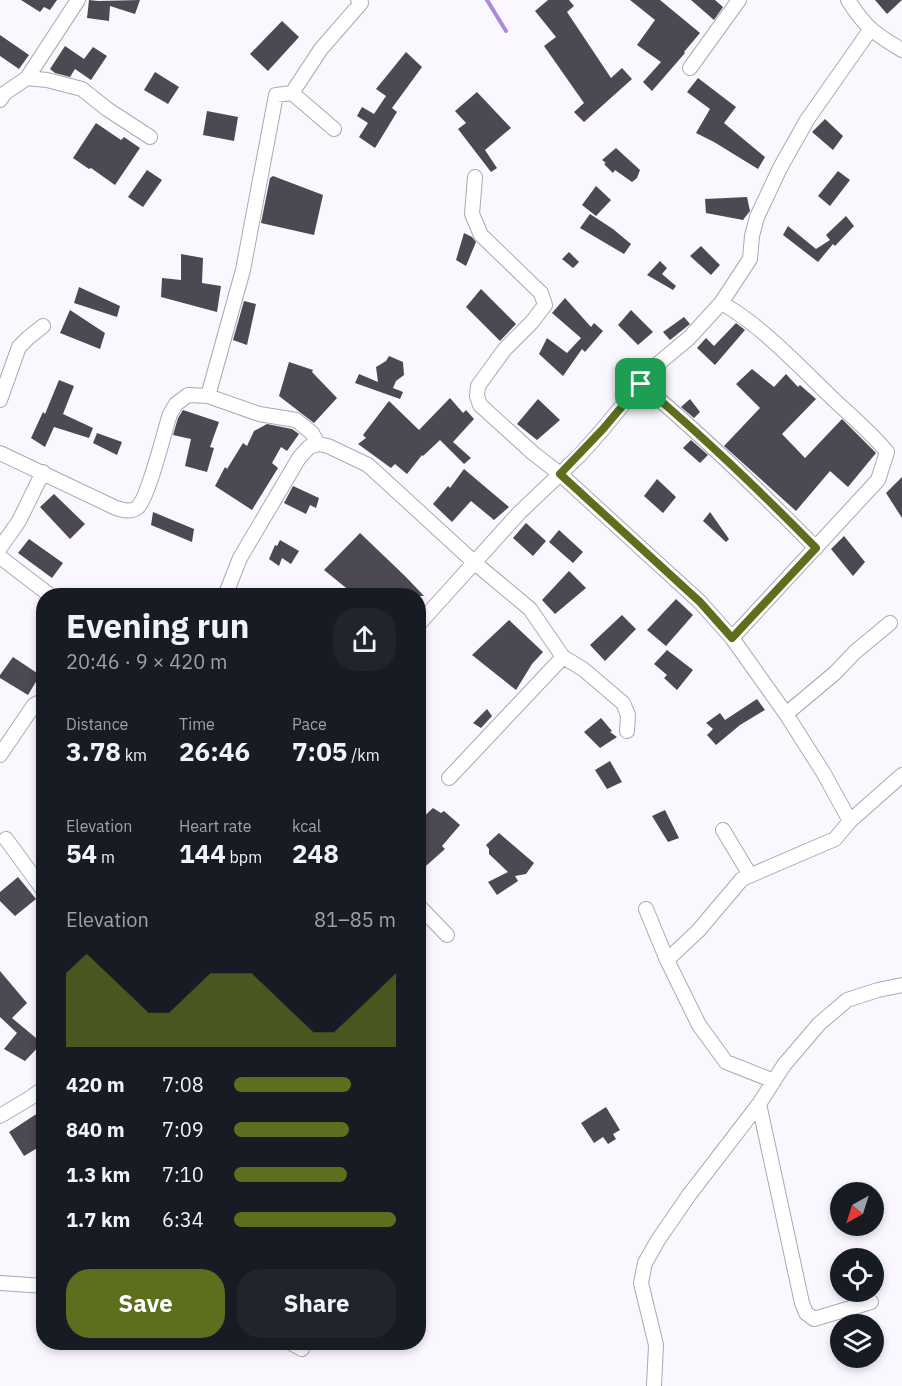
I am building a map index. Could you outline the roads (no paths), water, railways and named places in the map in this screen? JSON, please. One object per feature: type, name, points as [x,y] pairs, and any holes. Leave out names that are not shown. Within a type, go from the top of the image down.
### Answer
[{"type":"street","points":[[292,93],[321,49],[361,3],[358,0]]},
{"type":"street","points":[[690,69],[739,0]]},
{"type":"street","points":[[848,0],[861,21],[870,30],[902,50]]},
{"type":"street","points":[[0,100],[5,93],[27,78],[75,4]]},
{"type":"street","points":[[426,616],[519,513],[603,429],[653,368],[689,338],[721,303],[750,259],[752,236],[757,217],[780,168],[807,120],[870,30]]},
{"type":"street","points":[[27,78],[47,80],[82,89],[107,109],[150,137]]},
{"type":"street","points":[[208,396],[243,270],[276,95],[292,93],[334,129]]},
{"type":"street","points":[[475,177],[472,214],[481,235],[541,293],[545,305],[532,322],[505,349],[478,386],[477,396],[480,405],[560,474],[700,602],[732,638],[786,714],[823,772],[850,821]]},
{"type":"street","points":[[721,303],[742,316],[782,351],[871,433],[887,452],[878,480],[732,638]]},
{"type":"street","points":[[0,400],[19,347],[43,326]]},
{"type":"street","points":[[641,384],[750,480],[816,548]]},
{"type":"street","points":[[0,453],[128,512],[138,507],[146,491],[164,432],[176,404],[188,395],[208,396],[259,414],[296,420],[312,433],[318,444]]},
{"type":"street","points":[[228,588],[240,558],[260,521],[299,458],[309,447],[318,444],[328,446],[368,465],[475,563],[530,609],[563,657],[583,669],[623,703],[628,715],[627,731]]},
{"type":"street","points":[[0,548],[19,521],[43,472]]},
{"type":"street","points":[[0,557],[41,588]]},
{"type":"street","points":[[786,714],[890,623]]},
{"type":"street","points":[[450,778],[563,657]]},
{"type":"street","points":[[0,755],[36,704]]},
{"type":"street","points":[[667,960],[698,931],[742,879],[835,839],[850,821],[902,775]]},
{"type":"street","points":[[723,830],[750,875]]},
{"type":"street","points":[[6,839],[36,880]]},
{"type":"street","points":[[646,909],[667,960],[699,1025],[726,1062],[774,1081]]},
{"type":"street","points":[[426,913],[447,935]]},
{"type":"street","points":[[654,1386],[656,1345],[641,1283],[645,1263],[689,1195],[759,1104],[784,1065],[819,1024],[847,1000],[902,985]]},
{"type":"street","points":[[0,1116],[36,1094]]},
{"type":"street","points":[[759,1104],[806,1313],[814,1319],[872,1302]]},
{"type":"street","points":[[0,1283],[36,1285]]},
{"type":"waterway","points":[[487,0],[506,31]]}]
